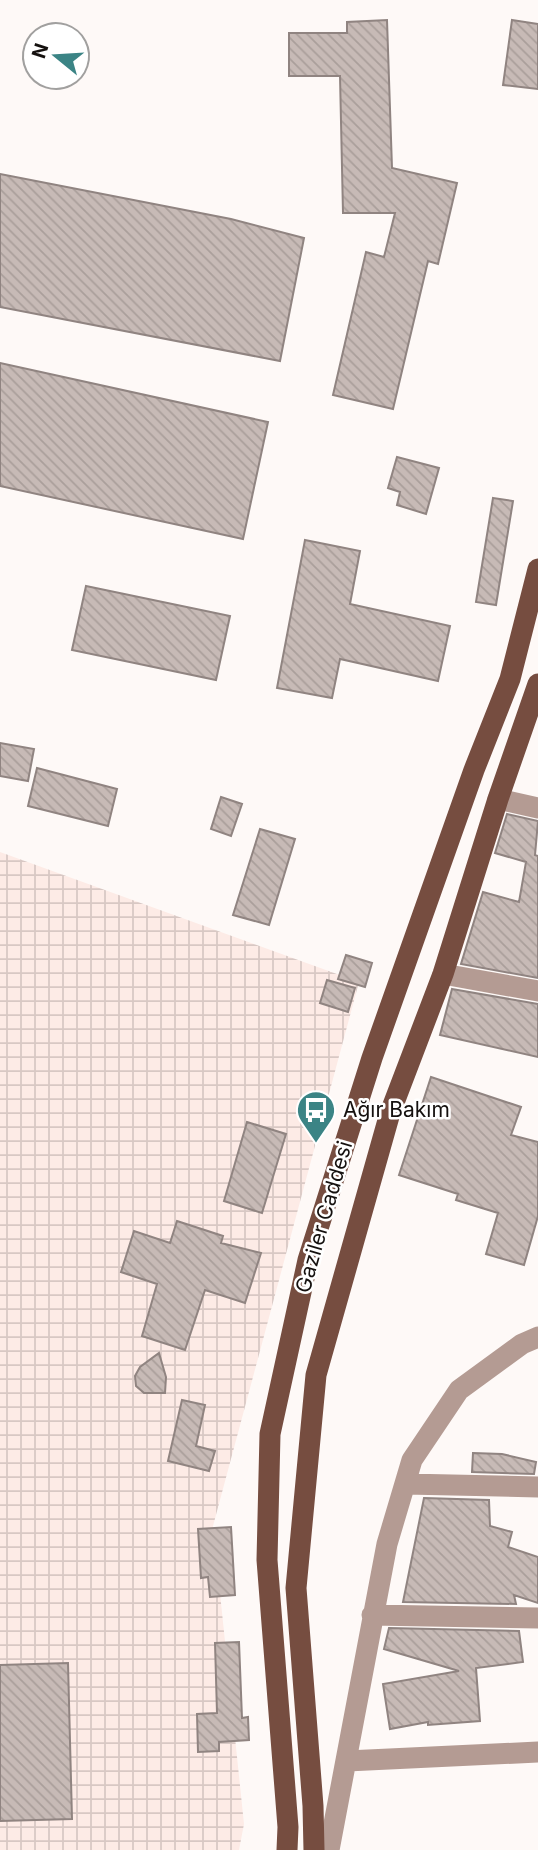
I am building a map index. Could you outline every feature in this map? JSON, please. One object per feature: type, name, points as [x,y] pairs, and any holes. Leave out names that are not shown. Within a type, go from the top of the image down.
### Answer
[{"type":"main road","name":"Gaziler Caddesi","points":[[287,1850],[288,1827],[267,1560],[270,1434],[308,1260],[377,1045],[474,770],[510,679],[538,569]]},
{"type":"main road","name":"Gaziler Caddesi","points":[[314,1850],[296,1588],[316,1375],[390,1113],[443,974],[498,799],[538,684]]},
{"type":"street","points":[[498,799],[538,808]]},
{"type":"street","points":[[443,974],[538,991]]},
{"type":"street","points":[[329,1850],[387,1544],[412,1460],[459,1390],[533,1346]]},
{"type":"street","points":[[406,1484],[538,1487]]},
{"type":"street","points":[[372,1615],[538,1618]]},
{"type":"street","points":[[346,1761],[538,1752]]},
{"type":"shaded area","points":[[0,852],[359,982],[213,1526],[244,1824],[239,1850],[0,1850]]},
{"type":"building","points":[[387,20],[392,168],[457,183],[438,264],[428,261],[393,409],[333,395],[366,252],[384,257],[395,213],[343,213],[340,76],[289,76],[289,33],[347,33],[347,22]]},
{"type":"building","points":[[512,20],[538,24],[538,89],[503,85]]},
{"type":"building","points":[[0,174],[231,219],[304,238],[280,361],[0,307]]},
{"type":"building","points":[[0,363],[268,422],[243,539],[0,486]]},
{"type":"building","points":[[397,457],[439,468],[426,514],[397,505],[400,492],[388,488]]},
{"type":"building","points":[[493,498],[513,501],[496,605],[476,602]]},
{"type":"building","points":[[305,540],[360,551],[350,604],[450,626],[438,681],[340,659],[332,698],[277,688]]},
{"type":"building","points":[[86,586],[230,616],[216,680],[72,650]]},
{"type":"building","points":[[0,743],[34,749],[28,781],[0,776]]},
{"type":"building","points":[[37,768],[117,789],[108,826],[28,806]]},
{"type":"building","points":[[221,797],[242,804],[231,836],[211,829]]},
{"type":"building","points":[[507,814],[538,821],[535,855],[538,856],[538,978],[461,964],[483,892],[519,902],[526,862],[495,853]]},
{"type":"building","points":[[260,829],[295,839],[269,925],[233,915]]},
{"type":"building","points":[[346,955],[372,963],[365,987],[338,979]]},
{"type":"building","points":[[327,980],[355,988],[348,1012],[320,1003]]},
{"type":"building","points":[[452,989],[538,1004],[538,1057],[440,1035]]},
{"type":"building","points":[[431,1077],[521,1107],[511,1135],[538,1142],[538,1216],[524,1265],[486,1254],[498,1213],[456,1200],[458,1194],[399,1175]]},
{"type":"building","points":[[247,1122],[286,1134],[262,1213],[224,1201]]},
{"type":"building","points":[[177,1221],[223,1236],[221,1243],[261,1253],[245,1303],[205,1290],[185,1350],[142,1336],[157,1284],[121,1272],[134,1231],[170,1243]]},
{"type":"building","points":[[159,1353],[166,1377],[165,1393],[144,1393],[136,1386],[135,1376],[140,1367]]},
{"type":"building","points":[[182,1400],[205,1405],[196,1446],[215,1451],[209,1471],[168,1461]]},
{"type":"building","points":[[473,1453],[502,1454],[536,1462],[534,1474],[472,1472]]},
{"type":"building","points":[[424,1498],[489,1500],[490,1526],[512,1532],[508,1547],[538,1557],[538,1603],[514,1595],[516,1604],[403,1602]]},
{"type":"building","points":[[231,1527],[235,1595],[210,1597],[208,1577],[201,1578],[198,1529]]},
{"type":"building","points":[[389,1628],[519,1631],[523,1662],[476,1668],[480,1721],[428,1725],[428,1722],[390,1729],[383,1684],[459,1671],[384,1649]]},
{"type":"building","points":[[239,1642],[242,1718],[248,1717],[249,1740],[219,1742],[219,1751],[198,1752],[197,1714],[217,1713],[215,1643]]},
{"type":"building","points":[[68,1663],[72,1819],[0,1821],[0,1665]]},
{"type":"place","name":"Ağır Bakım","points":[[316,1144]]}]
